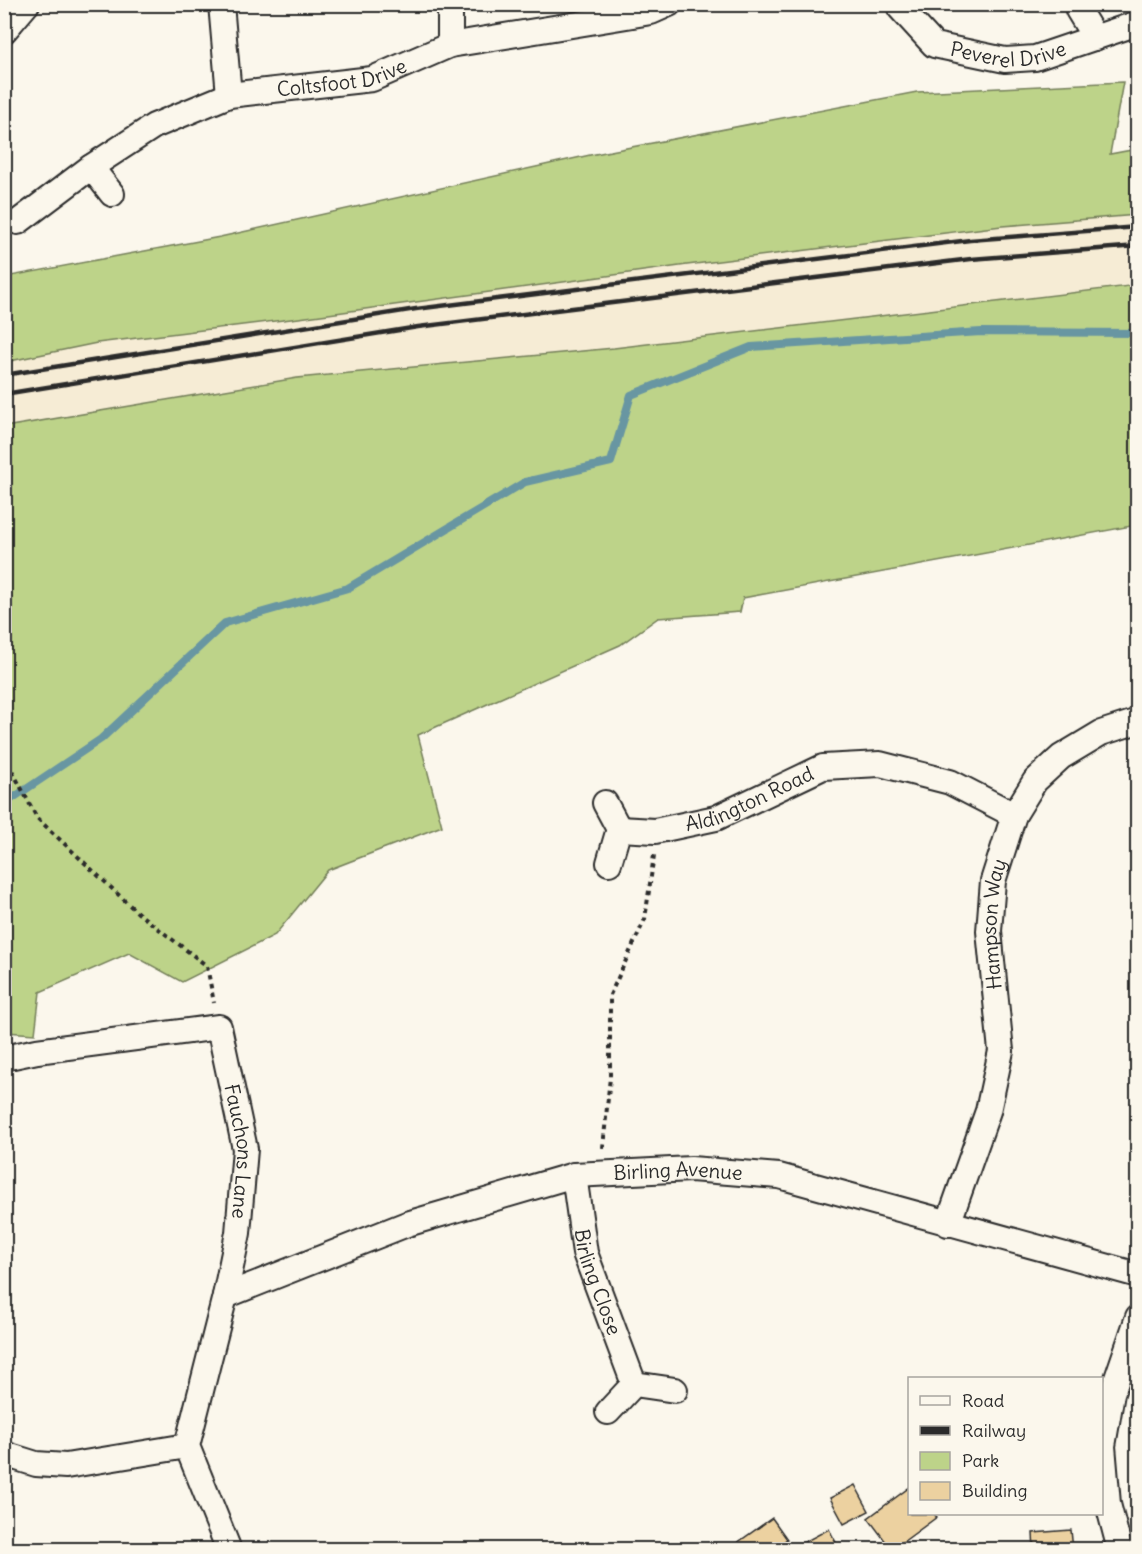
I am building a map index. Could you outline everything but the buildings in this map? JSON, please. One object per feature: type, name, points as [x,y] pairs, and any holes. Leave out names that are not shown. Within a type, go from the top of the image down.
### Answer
[{"type":"street","points":[[4,31],[27,4]]},
{"type":"street","points":[[221,4],[229,95]]},
{"type":"street","points":[[450,4],[450,45]]},
{"type":"street","name":"Coltsfoot Drive","points":[[18,222],[91,167],[154,126],[229,95],[372,79],[450,45],[651,12],[669,4]]},
{"type":"street","name":"Peverel Drive","points":[[900,8],[934,45],[1005,60],[1035,58],[1137,22]]},
{"type":"street","name":"Peverel Drive","points":[[1078,9],[1095,38]]},
{"type":"street","points":[[91,167],[112,194]]},
{"type":"street","name":"Hampson Way","points":[[948,1224],[988,1111],[1001,1051],[989,931],[993,881],[1014,815],[1035,781],[1061,757],[1101,733],[1137,721]]},
{"type":"street","name":"Aldington Road","points":[[619,829],[655,831],[716,818],[823,767],[880,764],[950,782],[1014,815]]},
{"type":"street","points":[[605,803],[619,829],[609,863]]},
{"type":"street","points":[[4,1058],[37,1051],[219,1027]]},
{"type":"street","name":"Fauchons Lane","points":[[187,1446],[225,1296],[238,1233],[245,1149],[219,1027]]},
{"type":"street","name":"Birling Avenue","points":[[225,1296],[407,1224],[574,1175],[691,1169],[779,1176],[1137,1275]]},
{"type":"street","name":"Birling Close","points":[[574,1175],[585,1253],[634,1384]]},
{"type":"street","points":[[1120,1550],[1108,1504],[1103,1446],[1112,1393],[1137,1317]]},
{"type":"street","points":[[608,1412],[634,1384],[675,1390]]},
{"type":"street","points":[[4,1454],[36,1464],[66,1466],[187,1446],[229,1550]]},
{"type":"path","points":[[4,755],[36,818],[138,914],[207,966],[219,1027]]},
{"type":"path","points":[[601,1173],[610,1077],[610,995],[645,919],[654,862],[655,831]]},
{"type":"shaded area","points":[[1123,82],[1109,157],[1137,162],[1137,317],[614,348],[297,378],[5,427],[5,277],[220,237],[590,155],[917,92]]},
{"type":"green space","points":[[1123,82],[1110,154],[1137,149],[1137,215],[1002,226],[687,265],[97,343],[5,362],[5,277],[220,237],[590,155],[917,92]]},
{"type":"green space","points":[[1137,285],[1137,525],[743,598],[740,612],[658,618],[620,645],[418,735],[442,826],[328,870],[275,935],[182,982],[129,953],[40,992],[35,1034],[5,1032],[5,427],[297,378],[614,348]]},
{"type":"waterway","points":[[4,804],[101,739],[225,623],[348,588],[525,482],[611,462],[631,395],[751,347],[981,332],[1138,333]]},
{"type":"railway","points":[[4,375],[416,309],[970,240],[1138,227]]},
{"type":"railway","points":[[4,394],[418,327],[971,259],[1138,246]]}]
